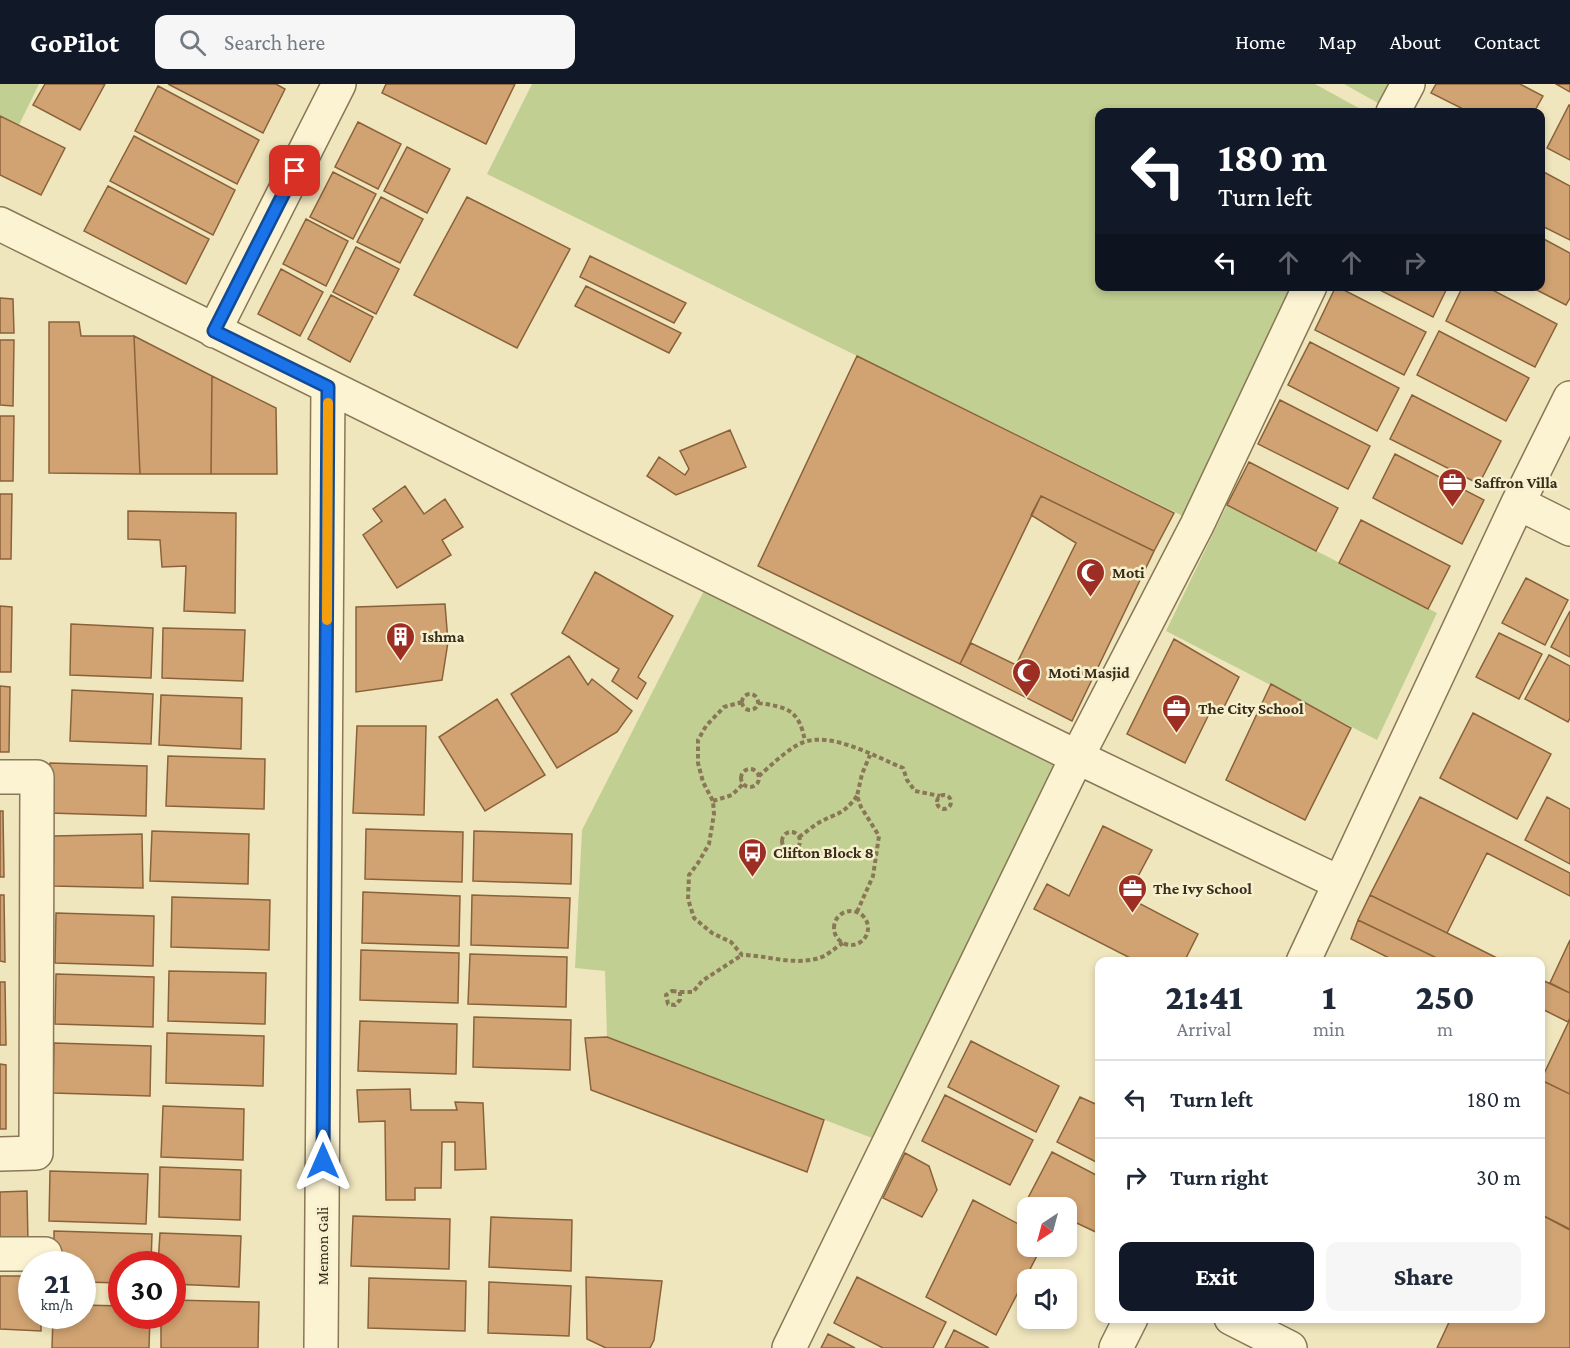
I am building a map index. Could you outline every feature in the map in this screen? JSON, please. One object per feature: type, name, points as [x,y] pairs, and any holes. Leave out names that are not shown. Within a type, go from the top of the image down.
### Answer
[{"type":"street","points":[[1396,108],[1407,84]]},
{"type":"street","points":[[214,331],[333,86]]},
{"type":"street","points":[[0,224],[1077,757],[1340,883]]},
{"type":"street","points":[[789,1348],[1077,757],[1197,525],[1309,291]]},
{"type":"street","name":"Memon Gali","points":[[321,1348],[328,387]]},
{"type":"street","points":[[1305,957],[1518,503],[1570,398]]},
{"type":"street","points":[[1518,503],[1570,529]]},
{"type":"street","points":[[0,777],[37,777],[36,1154],[0,1154]]},
{"type":"street","points":[[0,1254],[18,1254]]},
{"type":"street","points":[[1116,1348],[1128,1323]]},
{"type":"street","points":[[1241,1323],[1290,1348]]},
{"type":"path","points":[[742,955],[731,942],[712,933],[694,918],[688,899],[689,875],[709,844],[714,814],[713,801],[703,782],[698,763],[698,740],[706,726],[724,707],[742,702],[744,697],[750,694],[756,698],[758,703]]},
{"type":"path","points":[[742,702],[746,709],[751,710],[758,703]]},
{"type":"path","points":[[758,703],[777,705],[790,711],[801,723],[805,741]]},
{"type":"path","points":[[759,776],[753,769],[748,769],[742,775],[744,783],[754,786],[759,776],[786,753],[805,741],[835,740],[903,768],[907,780],[915,791],[940,796]]},
{"type":"path","points":[[799,837],[821,821],[837,816],[849,807],[857,796],[862,774],[870,755]]},
{"type":"path","points":[[713,801],[732,795],[744,783]]},
{"type":"path","points":[[857,796],[879,836],[873,876],[857,912]]},
{"type":"path","points":[[795,832],[799,837],[800,843],[797,848],[792,851],[783,847],[782,838],[785,833],[795,832]]},
{"type":"path","points":[[680,992],[681,998],[677,1004],[673,1006],[667,1002],[668,993],[672,991],[693,992],[702,981],[742,955],[760,955],[785,961],[819,958],[843,943],[854,944],[864,939],[868,924],[857,912],[842,914],[835,923],[836,934],[843,943]]},
{"type":"green space","points":[[0,84],[39,84],[19,125],[0,116]]},
{"type":"green space","points":[[532,84],[1315,84],[1359,108],[1095,108],[1095,291],[1303,291],[1187,518],[487,174]]},
{"type":"green space","points":[[1344,84],[1408,84],[1396,108],[1387,108]]},
{"type":"green space","points":[[1227,505],[1437,613],[1377,740],[1166,631]]},
{"type":"green space","points":[[711,577],[1077,757],[888,1144],[607,1037],[605,971],[575,968],[582,830]]},
{"type":"building","points":[[45,84],[105,84],[80,130],[33,105]]},
{"type":"building","points":[[168,84],[276,84],[285,89],[263,133]]},
{"type":"building","points":[[386,84],[515,84],[486,144],[382,93]]},
{"type":"building","points":[[1436,84],[1520,84],[1543,96],[1536,108],[1461,108],[1431,93]]},
{"type":"building","points":[[1556,84],[1570,84],[1570,92]]},
{"type":"building","points":[[158,86],[259,140],[237,184],[135,131]]},
{"type":"building","points":[[1570,105],[1570,160],[1547,148]]},
{"type":"building","points":[[0,116],[65,148],[41,195],[0,175]]},
{"type":"building","points":[[358,122],[401,144],[378,189],[335,167]]},
{"type":"building","points":[[134,136],[235,190],[213,235],[110,181]]},
{"type":"building","points":[[407,147],[450,169],[427,213],[384,191]]},
{"type":"building","points":[[333,172],[376,194],[353,239],[310,217]]},
{"type":"building","points":[[1545,173],[1570,186],[1570,240],[1545,228]]},
{"type":"building","points":[[108,186],[209,239],[186,284],[84,231]]},
{"type":"building","points":[[381,197],[423,219],[400,263],[357,242]]},
{"type":"building","points":[[467,197],[570,249],[517,348],[414,295]]},
{"type":"building","points":[[306,219],[348,241],[326,286],[283,264]]},
{"type":"building","points":[[1545,240],[1570,253],[1570,298],[1566,305],[1539,291],[1545,291]]},
{"type":"building","points":[[356,247],[399,269],[376,314],[333,292]]},
{"type":"building","points":[[590,256],[686,303],[674,323],[580,277]]},
{"type":"building","points":[[281,269],[323,292],[300,336],[258,314]]},
{"type":"building","points":[[586,286],[681,333],[669,353],[575,306]]},
{"type":"building","points":[[1334,291],[1346,291],[1426,332],[1404,375],[1315,330]]},
{"type":"building","points":[[1382,291],[1446,291],[1433,317]]},
{"type":"building","points":[[1461,291],[1494,291],[1557,324],[1535,367],[1446,321]]},
{"type":"building","points":[[331,295],[373,317],[350,362],[308,339]]},
{"type":"building","points":[[0,298],[13,299],[14,333],[0,333]]},
{"type":"building","points":[[49,322],[79,322],[81,336],[134,336],[140,474],[49,473]]},
{"type":"building","points":[[1439,331],[1529,378],[1506,421],[1417,375]]},
{"type":"building","points":[[134,336],[212,376],[211,474],[140,474]]},
{"type":"building","points":[[0,340],[14,340],[13,406],[0,405]]},
{"type":"building","points":[[1310,342],[1399,388],[1377,431],[1288,385]]},
{"type":"building","points":[[857,356],[1174,513],[1154,551],[1041,496],[960,664],[758,566]]},
{"type":"building","points":[[212,376],[276,408],[277,474],[211,474]]},
{"type":"building","points":[[1412,395],[1501,441],[1479,484],[1390,439]]},
{"type":"building","points":[[1280,400],[1370,446],[1348,489],[1258,444]]},
{"type":"building","points":[[0,416],[14,416],[13,481],[0,481]]},
{"type":"building","points":[[730,430],[746,467],[676,495],[647,476],[659,457],[685,475],[689,469],[680,451]]},
{"type":"building","points":[[1395,454],[1484,500],[1462,544],[1373,498]]},
{"type":"building","points":[[1249,462],[1338,508],[1316,551],[1227,505]]},
{"type":"building","points":[[405,486],[424,514],[445,499],[463,527],[442,540],[451,555],[397,588],[363,535],[382,521],[373,509]]},
{"type":"building","points":[[0,494],[12,494],[11,559],[0,559]]},
{"type":"building","name":"Moti","points":[[1041,496],[1154,551],[1072,721],[960,664],[971,643],[1016,665],[1076,543],[1031,515]]},
{"type":"building","points":[[128,511],[236,513],[235,613],[184,611],[186,566],[162,567],[160,540],[128,539]]},
{"type":"building","points":[[1361,520],[1450,566],[1428,609],[1339,563]]},
{"type":"building","points":[[595,572],[673,616],[638,677],[646,683],[637,699],[612,681],[619,669],[562,633]]},
{"type":"building","points":[[1526,578],[1568,600],[1545,645],[1502,623]]},
{"type":"building","name":"Ishma","points":[[445,604],[448,642],[442,680],[356,692],[356,607]]},
{"type":"building","points":[[0,606],[12,607],[11,672],[0,672]]},
{"type":"building","points":[[1570,611],[1570,657],[1551,647]]},
{"type":"building","points":[[71,624],[153,628],[151,678],[70,675]]},
{"type":"building","points":[[163,628],[245,630],[243,681],[162,678]]},
{"type":"building","points":[[1499,633],[1542,654],[1519,699],[1476,677]]},
{"type":"building","points":[[1174,639],[1239,677],[1222,711],[1213,706],[1185,763],[1127,734]]},
{"type":"building","points":[[1549,655],[1570,666],[1570,718],[1568,722],[1525,699]]},
{"type":"building","points":[[569,656],[588,685],[592,679],[632,711],[617,732],[557,768],[511,694]]},
{"type":"building","points":[[1271,684],[1351,728],[1305,820],[1226,780]]},
{"type":"building","points":[[0,686],[10,687],[9,752],[0,752]]},
{"type":"building","points":[[72,690],[153,694],[151,744],[70,741]]},
{"type":"building","points":[[161,695],[242,698],[241,749],[159,745]]},
{"type":"building","points":[[497,699],[545,775],[485,811],[439,737]]},
{"type":"building","points":[[1473,713],[1551,754],[1517,819],[1440,778]]},
{"type":"building","points":[[357,726],[426,726],[424,815],[353,813]]},
{"type":"building","points":[[168,756],[265,759],[264,809],[166,806]]},
{"type":"building","points":[[50,763],[147,766],[146,816],[49,813]]},
{"type":"building","points":[[1420,797],[1570,873],[1570,896],[1487,853],[1447,933],[1370,895]]},
{"type":"building","points":[[1547,797],[1570,809],[1570,864],[1525,840]]},
{"type":"building","points":[[0,811],[3,811],[4,877],[0,877]]},
{"type":"building","points":[[1103,826],[1152,850],[1127,897],[1198,934],[1186,957],[1128,957],[1034,909],[1047,884],[1069,896]]},
{"type":"building","points":[[366,829],[463,832],[462,882],[365,879]]},
{"type":"building","points":[[152,831],[249,834],[248,884],[150,881]]},
{"type":"building","points":[[474,831],[572,834],[571,884],[473,881]]},
{"type":"building","points":[[142,834],[143,888],[53,886],[54,836]]},
{"type":"building","points":[[363,892],[460,896],[459,946],[362,943]]},
{"type":"building","points":[[0,895],[4,895],[5,962],[0,961]]},
{"type":"building","points":[[472,895],[570,898],[568,948],[471,945]]},
{"type":"building","points":[[1370,895],[1495,957],[1435,957],[1358,920]]},
{"type":"building","points":[[172,897],[270,900],[269,950],[171,947]]},
{"type":"building","points":[[56,913],[154,916],[153,966],[55,963]]},
{"type":"building","points":[[1358,920],[1435,957],[1387,957],[1351,939]]},
{"type":"building","points":[[1570,940],[1570,993],[1550,983]]},
{"type":"building","points":[[361,950],[459,953],[458,1003],[360,1000]]},
{"type":"building","points":[[470,954],[567,957],[566,1007],[468,1004]]},
{"type":"building","points":[[169,971],[266,973],[265,1024],[168,1021]]},
{"type":"building","points":[[56,974],[154,977],[153,1027],[55,1024]]},
{"type":"building","points":[[1545,981],[1570,993],[1568,1022],[1545,1010]]},
{"type":"building","points":[[0,982],[5,982],[6,1045],[0,1045]]},
{"type":"building","points":[[474,1017],[571,1020],[570,1070],[473,1067]]},
{"type":"building","points":[[1570,1019],[1570,1094],[1545,1082],[1545,1072]]},
{"type":"building","points":[[360,1021],[457,1024],[456,1074],[358,1071]]},
{"type":"building","points":[[167,1033],[264,1036],[263,1086],[166,1083]]},
{"type":"building","points":[[607,1037],[824,1120],[807,1172],[591,1090],[585,1038]]},
{"type":"building","points":[[971,1041],[1059,1086],[1036,1132],[948,1087]]},
{"type":"building","points":[[54,1043],[151,1046],[150,1096],[53,1093]]},
{"type":"building","points":[[0,1064],[6,1065],[6,1129],[0,1129]]},
{"type":"building","points":[[1545,1082],[1570,1094],[1570,1229],[1545,1216]]},
{"type":"building","points":[[410,1089],[411,1110],[457,1110],[455,1102],[483,1103],[486,1169],[455,1170],[455,1142],[442,1142],[441,1188],[415,1188],[415,1200],[386,1200],[385,1121],[359,1122],[357,1090]]},
{"type":"building","points":[[945,1095],[1033,1140],[1010,1185],[922,1141]]},
{"type":"building","points":[[1080,1097],[1095,1104],[1095,1161],[1057,1142]]},
{"type":"building","points":[[163,1106],[244,1109],[243,1160],[161,1157]]},
{"type":"building","points":[[1052,1152],[1095,1174],[1095,1232],[1077,1223],[1077,1197],[1029,1197]]},
{"type":"building","points":[[905,1153],[929,1166],[937,1190],[922,1217],[883,1198]]},
{"type":"building","points":[[160,1167],[241,1170],[240,1220],[159,1217]]},
{"type":"building","points":[[50,1171],[148,1174],[146,1224],[49,1221]]},
{"type":"building","points":[[27,1191],[28,1243],[0,1243],[0,1192]]},
{"type":"building","points":[[973,1200],[1017,1223],[1017,1257],[1036,1257],[1030,1269],[1017,1269],[1017,1294],[996,1335],[926,1297]]},
{"type":"building","points":[[353,1216],[450,1219],[449,1269],[351,1266]]},
{"type":"building","points":[[491,1217],[572,1220],[571,1271],[489,1267]]},
{"type":"building","points":[[1545,1217],[1570,1230],[1570,1348],[1437,1348],[1449,1323],[1545,1323]]},
{"type":"building","points":[[54,1231],[152,1234],[151,1251],[108,1251],[108,1283],[96,1282],[96,1251],[54,1251]]},
{"type":"building","points":[[160,1233],[241,1236],[239,1287],[186,1285],[186,1251],[159,1251]]},
{"type":"building","points":[[0,1276],[18,1276],[18,1329],[41,1329],[41,1331],[0,1329]]},
{"type":"building","points":[[586,1277],[662,1281],[654,1340],[650,1348],[606,1348],[587,1339]]},
{"type":"building","points":[[857,1277],[946,1322],[933,1348],[883,1348],[834,1323]]},
{"type":"building","points":[[369,1278],[466,1281],[465,1331],[368,1328]]},
{"type":"building","points":[[489,1282],[571,1286],[569,1336],[488,1333]]},
{"type":"building","points":[[186,1300],[259,1302],[258,1348],[161,1348],[161,1329],[186,1329]]},
{"type":"building","points":[[96,1305],[108,1306],[108,1329],[150,1329],[149,1348],[52,1348],[53,1329],[96,1329]]},
{"type":"building","points":[[954,1330],[989,1348],[945,1348]]},
{"type":"building","points":[[828,1334],[855,1348],[821,1348]]},
{"type":"slow traffic","points":[[327,620],[328,403]]},
{"type":"place","name":"Saffron Villa","points":[[1453,508]]},
{"type":"place","name":"Moti","points":[[1091,598]]},
{"type":"place","name":"Ishma","points":[[401,662]]},
{"type":"place","name":"Moti Masjid","points":[[1027,698]]},
{"type":"place","name":"The City School","points":[[1177,734]]},
{"type":"place","name":"Clifton Block 8","points":[[752,878]]},
{"type":"place","name":"The Ivy School","points":[[1132,914]]},
{"type":"route","points":[[295,171],[214,331],[328,387],[323,1161]]}]
